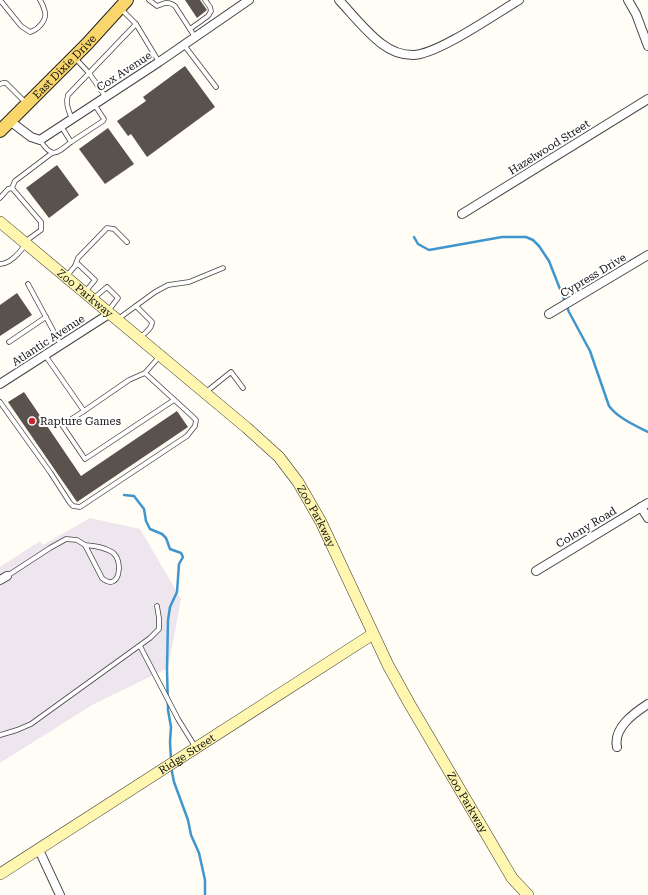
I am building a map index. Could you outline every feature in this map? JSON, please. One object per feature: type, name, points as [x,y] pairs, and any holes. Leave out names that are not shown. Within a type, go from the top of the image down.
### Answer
[{"type":"main road","name":"East Dixie Drive","points":[[0,131],[74,57],[123,4]]},
{"type":"main road","name":"Zoo Parkway","points":[[0,222],[111,316],[205,392],[278,457],[298,482],[321,522],[373,634],[409,703],[512,878],[528,895]]},
{"type":"main road","name":"Ridge Street","points":[[0,874],[373,634]]},
{"type":"street","name":"Cox Avenue","points":[[40,140],[159,62],[249,0]]},
{"type":"street","points":[[339,0],[382,45],[396,52],[414,55],[431,51],[450,42],[519,0]]},
{"type":"street","points":[[628,0],[636,14],[648,46]]},
{"type":"street","name":"Hazelwood Street","points":[[462,214],[648,99]]},
{"type":"street","points":[[10,121],[31,137],[40,140]]},
{"type":"street","name":"Cypress Drive","points":[[549,314],[648,255]]},
{"type":"street","name":"Atlantic Avenue","points":[[0,384],[60,345],[111,316]]},
{"type":"street","points":[[645,504],[648,518]]},
{"type":"street","name":"Colony Road","points":[[536,571],[645,504]]},
{"type":"street","points":[[617,747],[616,743],[619,731],[630,717],[648,704]]},
{"type":"street","points":[[39,850],[60,895]]},
{"type":"lane","points":[[0,0],[21,26],[30,32],[39,27],[45,16],[40,0]]},
{"type":"lane","points":[[149,0],[157,6],[165,2],[172,3],[195,37]]},
{"type":"lane","points":[[190,29],[208,16],[211,11],[210,6],[205,0]]},
{"type":"lane","points":[[123,4],[159,62]]},
{"type":"lane","points":[[73,119],[67,107],[66,100],[68,95],[136,24]]},
{"type":"lane","points":[[184,45],[216,87]]},
{"type":"lane","points":[[74,57],[89,73],[105,96]]},
{"type":"lane","points":[[0,84],[6,83],[27,104]]},
{"type":"lane","points":[[40,140],[45,147],[52,152],[58,153],[71,142],[103,121],[104,119],[94,104]]},
{"type":"lane","points":[[61,126],[71,142]]},
{"type":"lane","points":[[0,198],[12,188],[15,181],[52,152]]},
{"type":"lane","points":[[0,264],[4,264],[19,254],[25,244],[40,230],[41,222],[12,188]]},
{"type":"lane","points":[[66,277],[75,266],[78,258],[107,228],[114,229],[127,242]]},
{"type":"lane","points":[[75,266],[78,264],[95,280],[88,296]]},
{"type":"lane","points":[[111,316],[136,306],[168,285],[189,282],[223,268]]},
{"type":"lane","points":[[28,284],[60,345]]},
{"type":"lane","points":[[88,296],[107,287],[118,298],[111,316]]},
{"type":"lane","points":[[136,306],[152,322],[149,329],[138,338]]},
{"type":"lane","points":[[9,342],[46,317]]},
{"type":"lane","points":[[45,355],[84,412]]},
{"type":"lane","points":[[160,356],[144,373],[129,380],[84,412],[62,425],[85,459],[174,400]]},
{"type":"lane","points":[[205,392],[231,372],[243,388]]},
{"type":"lane","points":[[0,402],[50,472],[70,503],[78,508],[192,431],[195,426],[196,420],[144,373]]},
{"type":"lane","points":[[4,578],[66,539],[77,540],[85,545],[102,547],[114,553],[119,562],[120,570],[116,579],[112,582],[106,581],[102,578],[85,545]]},
{"type":"lane","points":[[0,735],[31,724],[150,638],[159,629],[157,606]]},
{"type":"lane","points":[[140,646],[178,719],[196,748]]},
{"type":"shaded area","points":[[90,518],[140,529],[181,599],[168,668],[92,705],[0,763],[0,567],[40,541],[43,545]]},
{"type":"building","points":[[185,0],[200,0],[207,10],[197,18]]},
{"type":"building","points":[[185,66],[215,107],[147,157],[131,134],[128,136],[117,121],[146,101],[143,97]]},
{"type":"building","points":[[108,128],[134,164],[105,184],[79,149]]},
{"type":"building","points":[[57,165],[79,195],[49,218],[26,188]]},
{"type":"building","points":[[17,293],[32,315],[0,336],[0,305]]},
{"type":"building","points":[[24,392],[81,476],[177,411],[188,427],[77,502],[8,402]]},
{"type":"waterway","points":[[414,237],[418,244],[429,250],[502,237],[526,237],[533,240],[549,261],[569,312],[590,351],[609,406],[622,418],[648,432]]},
{"type":"waterway","points":[[124,495],[134,496],[144,509],[146,521],[150,529],[162,534],[166,538],[170,549],[181,553],[183,557],[179,564],[177,592],[170,607],[168,620],[167,669],[168,710],[171,727],[171,760]]},
{"type":"waterway","points":[[171,767],[174,782],[188,820],[191,835],[199,853],[205,880],[205,895]]},
{"type":"place","name":"Rapture Games","points":[[32,421]]}]
